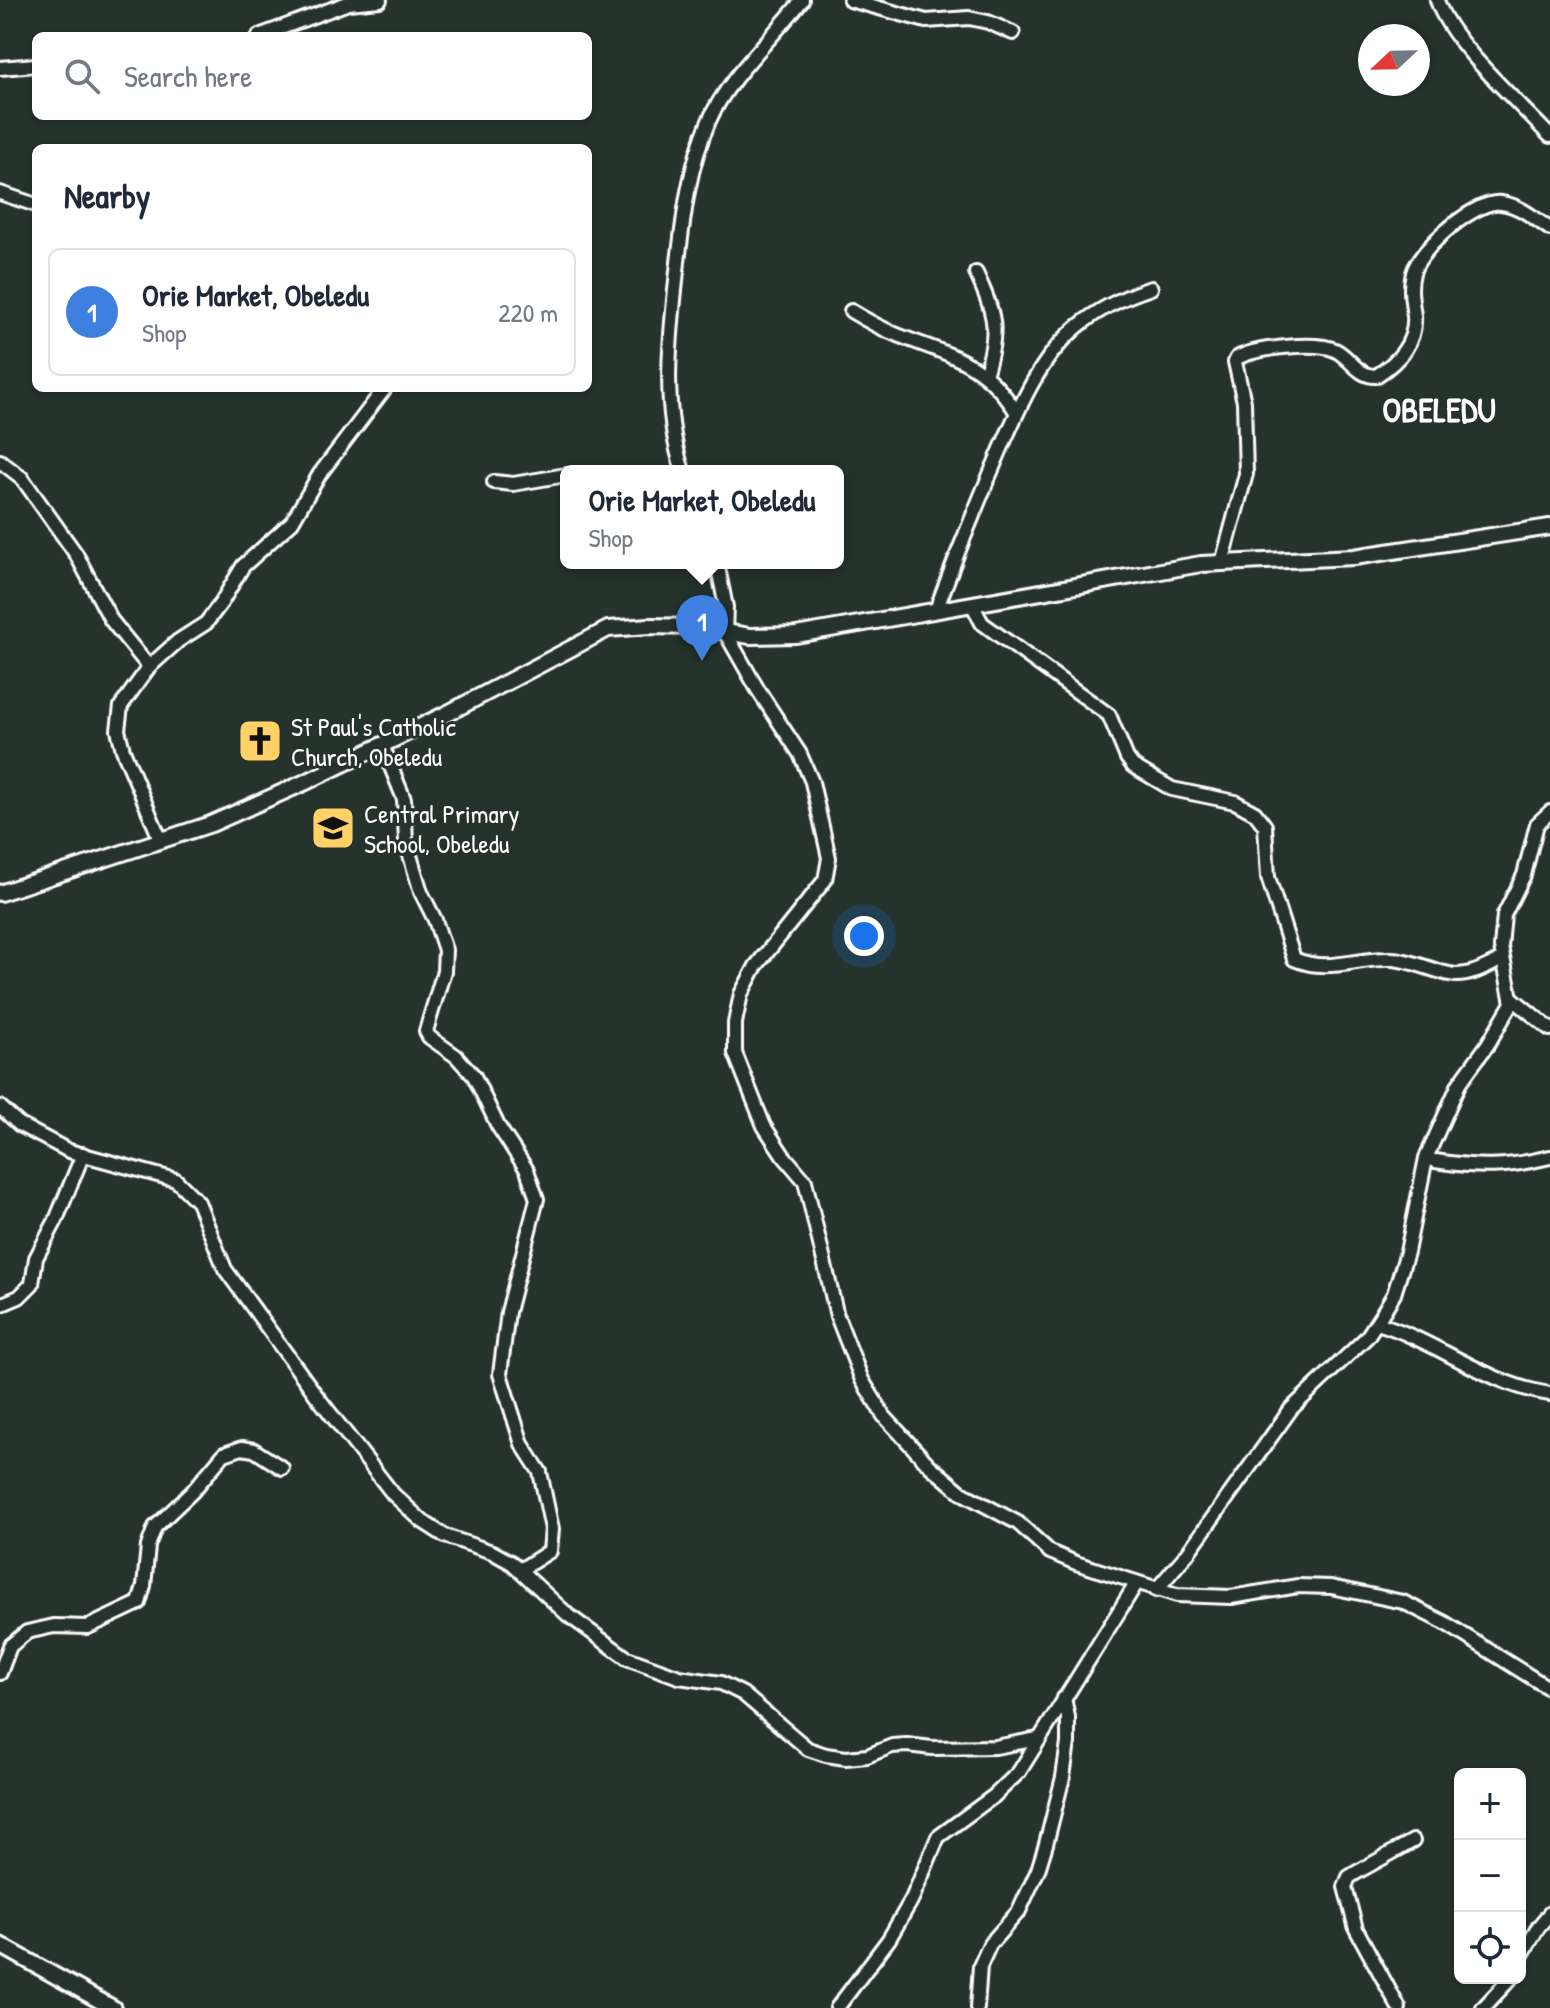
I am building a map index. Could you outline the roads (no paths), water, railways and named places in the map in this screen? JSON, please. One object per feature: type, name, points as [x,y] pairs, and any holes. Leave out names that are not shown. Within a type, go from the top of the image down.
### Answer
[{"type":"main road","points":[[0,893],[211,824],[382,745],[608,629],[694,627],[750,636],[796,635],[1201,564],[1354,557],[1550,527]]},
{"type":"main road","points":[[0,1945],[113,2008]]},
{"type":"street","points":[[269,32],[360,0],[380,0]]},
{"type":"street","points":[[681,465],[673,439],[669,407],[670,337],[684,209],[695,158],[709,120],[727,91],[802,0]]},
{"type":"street","points":[[850,0],[926,21],[969,18],[1013,33]]},
{"type":"street","points":[[1437,0],[1462,44],[1550,136]]},
{"type":"street","points":[[0,68],[32,65]]},
{"type":"street","points":[[0,193],[32,204]]},
{"type":"street","points":[[1222,563],[1246,474],[1244,402],[1235,362],[1237,358],[1281,348],[1324,346],[1342,354],[1362,373],[1376,376],[1403,353],[1413,334],[1411,284],[1414,269],[1433,244],[1471,211],[1500,202],[1526,212],[1550,229]]},
{"type":"street","points":[[976,273],[995,319],[996,332],[985,375]]},
{"type":"street","points":[[936,610],[967,526],[1030,387],[1060,344],[1077,327],[1130,295],[1151,288]]},
{"type":"street","points":[[851,311],[897,335],[960,357],[985,375],[1017,413]]},
{"type":"street","points":[[161,841],[123,750],[118,730],[121,706],[149,667],[178,641],[206,623],[243,566],[292,522],[319,475],[382,392]]},
{"type":"street","points":[[0,461],[22,478],[76,554],[111,620],[149,667]]},
{"type":"street","points":[[494,482],[513,484],[560,476]]},
{"type":"street","points":[[718,569],[724,596],[725,632],[800,754],[812,782],[829,858],[825,880],[756,966],[741,994],[735,1023],[735,1053],[764,1126],[805,1181],[837,1316],[862,1380],[884,1416],[962,1493],[1018,1523],[1050,1552],[1136,1584],[1177,1595],[1231,1597],[1273,1588],[1320,1586],[1403,1602],[1445,1623],[1550,1689]]},
{"type":"street","points":[[972,604],[982,623],[1109,715],[1133,766],[1172,789],[1235,802],[1262,819],[1268,877],[1294,959],[1337,966],[1369,959],[1412,961],[1453,975],[1473,974],[1503,959]]},
{"type":"street","points":[[382,745],[404,799],[406,842],[421,892],[445,950],[444,971],[426,1031],[474,1076],[498,1126],[527,1170],[537,1199],[508,1312],[500,1374],[522,1444],[540,1472],[552,1529],[550,1551],[520,1570]]},
{"type":"street","points":[[1550,812],[1537,824],[1524,875],[1504,915],[1501,947],[1512,998],[1550,1029]]},
{"type":"street","points":[[1156,1590],[1196,1542],[1291,1409],[1367,1337],[1377,1323],[1394,1294],[1407,1252],[1426,1158],[1459,1084],[1488,1044],[1512,998]]},
{"type":"street","points":[[0,1107],[20,1125],[69,1151],[176,1180],[198,1202],[225,1269],[316,1395],[393,1494],[422,1521],[445,1536],[492,1552],[512,1563],[568,1615],[627,1658],[679,1677],[721,1683],[743,1694],[808,1749],[826,1755],[857,1757],[892,1746],[907,1745],[932,1748],[995,1747],[1038,1739]]},
{"type":"street","points":[[0,1305],[19,1297],[32,1284],[36,1258],[56,1220],[83,1154]]},
{"type":"street","points":[[1435,1161],[1479,1168],[1504,1167],[1550,1157]]},
{"type":"street","points":[[1377,1323],[1507,1383],[1527,1391],[1550,1394]]},
{"type":"street","points":[[0,1673],[10,1646],[27,1632],[54,1626],[88,1627],[139,1603],[148,1546],[155,1527],[192,1492],[224,1454],[242,1448],[254,1450],[282,1468]]},
{"type":"street","points":[[837,2008],[889,1939],[912,1899],[938,1837],[994,1796],[1019,1772],[1136,1584]]},
{"type":"street","points":[[977,2008],[980,1966],[990,1944],[1019,1911],[1046,1844],[1068,1743],[1064,1698]]},
{"type":"street","points":[[1399,2008],[1356,1929],[1345,1887],[1349,1877],[1413,1841]]},
{"type":"street","points":[[1526,1948],[1550,1913]]},
{"type":"street","points":[[1483,2008],[1505,1984]]},
{"type":"place","name":"Orie Market, Obeledu","points":[[702,661]]},
{"type":"place","name":"St Paul's Catholic Church, Obeledu","points":[[260,741]]},
{"type":"place","name":"Central Primary School, Obeledu","points":[[333,828]]},
{"type":"district","name":"OBELEDU","points":[[1439,410]]}]
